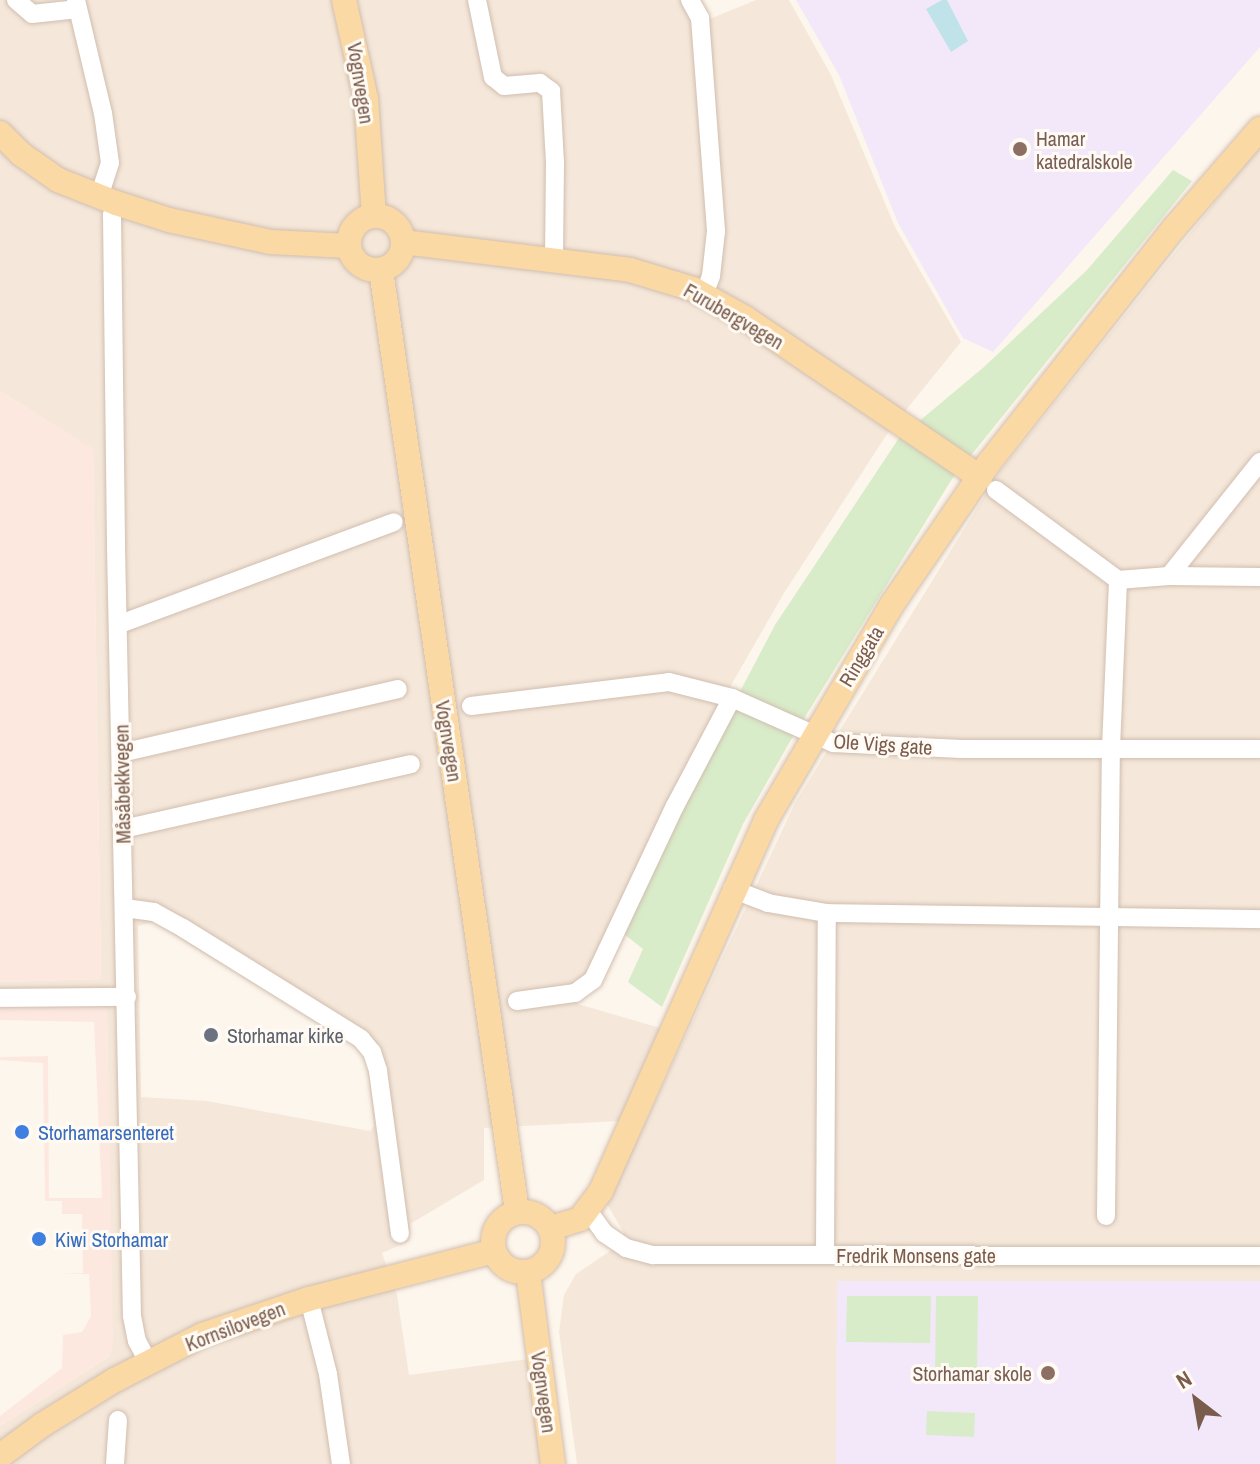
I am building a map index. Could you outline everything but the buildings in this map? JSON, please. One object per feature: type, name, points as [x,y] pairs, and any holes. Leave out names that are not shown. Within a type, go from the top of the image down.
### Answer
[{"type":"main road","name":"Vognvegen","points":[[344,0],[366,99],[374,216]]},
{"type":"main road","name":"Ringgata","points":[[589,1212],[732,889],[812,736],[893,603],[988,483],[1108,310],[1260,129]]},
{"type":"main road","points":[[0,133],[36,166],[107,200],[169,220],[255,239],[348,246]]},
{"type":"main road","points":[[374,216],[394,222],[403,242],[395,263],[381,270],[359,265],[348,246],[355,225],[374,216]]},
{"type":"main road","name":"Furubergvegen","points":[[403,242],[640,272],[704,294],[988,483]]},
{"type":"main road","name":"Vognvegen","points":[[381,270],[517,1212]]},
{"type":"main road","points":[[517,1212],[542,1217],[551,1228],[554,1242],[552,1254],[539,1268],[528,1272],[509,1269],[494,1251],[496,1228],[517,1212]]},
{"type":"main road","points":[[551,1228],[580,1219],[589,1212]]},
{"type":"main road","name":"Kornsilovegen","points":[[0,1456],[42,1425],[148,1362],[232,1323],[309,1299],[494,1251]]},
{"type":"main road","name":"Vognvegen","points":[[528,1272],[553,1464]]},
{"type":"street","points":[[16,0],[32,14],[77,4]]},
{"type":"street","points":[[477,0],[493,77],[504,86],[540,83],[551,91],[555,162],[554,260]]},
{"type":"street","points":[[690,0],[700,18],[716,231],[713,266],[704,294]]},
{"type":"street","name":"Måsåbekkvegen","points":[[77,4],[103,113],[110,163],[107,200],[112,215],[132,1316],[137,1341],[148,1362]]},
{"type":"street","points":[[1169,576],[1260,462]]},
{"type":"street","points":[[988,483],[1118,580],[1169,576],[1260,577]]},
{"type":"street","points":[[120,624],[394,522]]},
{"type":"street","points":[[1106,1216],[1111,748],[1118,580]]},
{"type":"street","name":"Ole Vigs gate","points":[[471,706],[669,682],[732,698],[833,743],[893,747],[1260,749]]},
{"type":"street","points":[[121,753],[398,689]]},
{"type":"street","points":[[517,1001],[575,993],[593,980],[675,806],[732,698]]},
{"type":"street","points":[[123,829],[411,764]]},
{"type":"street","points":[[732,889],[768,903],[827,913],[1260,919]]},
{"type":"street","points":[[125,908],[154,912],[183,928],[361,1039],[372,1052],[378,1071],[400,1234]]},
{"type":"street","points":[[825,1255],[827,913]]},
{"type":"street","points":[[0,998],[127,997]]},
{"type":"street","name":"Fredrik Monsens gate","points":[[589,1212],[604,1233],[615,1241],[626,1248],[653,1255],[1260,1256]]},
{"type":"street","points":[[309,1299],[328,1374],[341,1464]]},
{"type":"street","points":[[115,1464],[118,1420]]},
{"type":"shaded area","points":[[0,0],[681,0],[695,25],[756,0],[789,0],[831,75],[895,227],[961,342],[889,431],[784,593],[718,708],[581,983],[578,1004],[660,1028],[619,1121],[484,1128],[484,1180],[410,1224],[410,1241],[382,1253],[397,1295],[409,1375],[528,1359],[543,1464],[0,1464],[0,1426],[110,1356],[107,1010],[0,1005],[0,982],[101,979],[93,450],[0,391]],"holes":[[[153,922],[355,1045],[367,1062],[374,1126],[370,1131],[207,1101],[141,1097],[138,926]]]},
{"type":"shaded area","name":"Hamar katedralskole","points":[[796,0],[1260,0],[1260,47],[993,352],[963,338],[898,223],[839,75]]},
{"type":"shaded area","points":[[1260,146],[1260,1464],[577,1464],[559,1332],[564,1295],[576,1274],[613,1249],[624,1233],[607,1204],[795,803],[998,474]]},
{"type":"shaded area","points":[[0,391],[93,449],[101,979],[0,982]]},
{"type":"shaded area","points":[[0,1005],[104,1006],[107,1010],[113,1343],[110,1356],[0,1426],[0,1416],[62,1368],[63,1335],[82,1332],[91,1316],[89,1274],[63,1274],[83,1273],[82,1214],[62,1214],[62,1201],[45,1201],[43,1063],[0,1060],[0,1057],[48,1056],[49,1198],[102,1198],[94,1022],[0,1020]]},
{"type":"shaded area","name":"Storhamar skole","points":[[837,1281],[1260,1281],[1260,1464],[836,1464]]},
{"type":"green space","points":[[1173,170],[1192,181],[952,479],[792,738],[743,824],[662,1007],[628,982],[643,949],[624,934],[676,813],[775,625],[899,438],[984,367],[1087,270]]},
{"type":"green space","name":"Storhamar skole","points":[[847,1296],[931,1296],[930,1343],[846,1342]]},
{"type":"green space","points":[[936,1296],[978,1296],[977,1376],[935,1375]]},
{"type":"green space","points":[[927,1411],[975,1413],[974,1437],[926,1435]]},
{"type":"water","points":[[947,0],[968,41],[951,52],[926,9]]},
{"type":"place","name":"Hamar katedralskole","points":[[1020,149]]},
{"type":"place","name":"Storhamar kirke","points":[[211,1035]]},
{"type":"place","name":"Storhamarsenteret","points":[[22,1132]]},
{"type":"place","name":"Kiwi Storhamar","points":[[39,1239]]},
{"type":"place","name":"Storhamar skole","points":[[1048,1373]]}]
